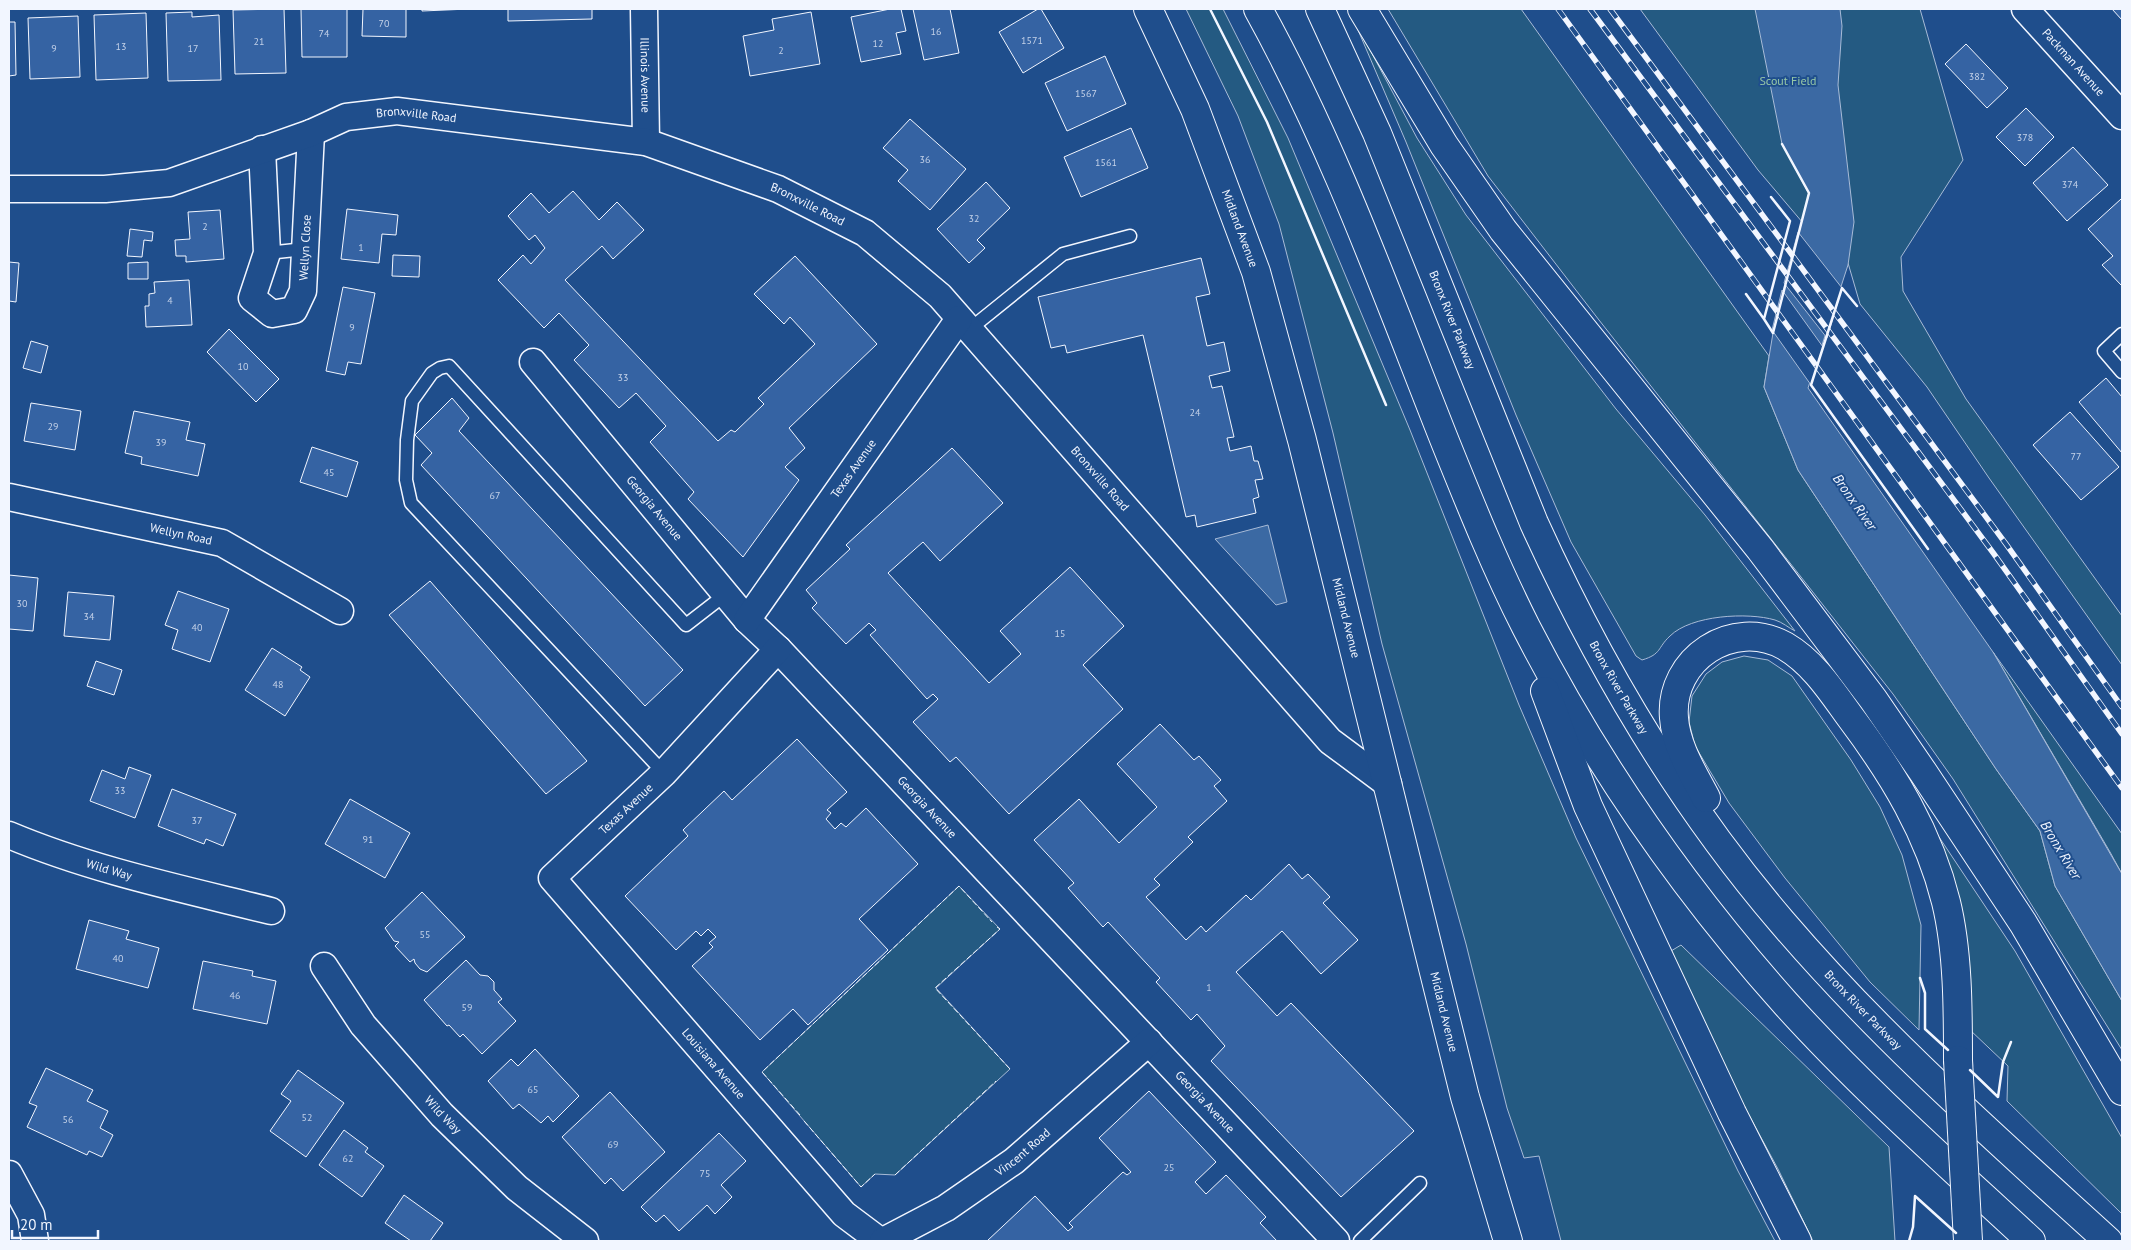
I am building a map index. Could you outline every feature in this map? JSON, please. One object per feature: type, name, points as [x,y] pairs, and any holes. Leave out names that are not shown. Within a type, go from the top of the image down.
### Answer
[{"type":"main road","name":"Midland Avenue","points":[[1148,9],[1194,109],[1256,272],[1302,440],[1465,1097],[1508,1241]]},
{"type":"main road","points":[[1258,9],[1295,80],[1331,160],[1464,489],[1504,582],[1588,806],[1728,1105],[1797,1241]]},
{"type":"main road","name":"Bronx River Parkway","points":[[1320,9],[1377,133],[1514,476],[1556,570],[1604,664],[1634,715],[1685,793],[1748,880],[1786,927],[1860,1008],[1932,1078],[2108,1241]]},
{"type":"main road","points":[[1362,9],[1444,145],[1503,230],[1760,549],[1895,731],[2023,923],[2122,1091]]},
{"type":"main road","points":[[1504,582],[1551,673],[1600,757],[1658,845],[1718,924],[1751,965],[1827,1048],[2031,1241]]},
{"type":"main road","points":[[1748,880],[1685,755],[1675,730],[1674,705],[1678,687],[1694,660],[1703,651],[1725,640],[1749,637],[1760,638],[1785,646],[1814,670],[1877,753],[1913,813],[1935,865],[1948,910],[1953,947],[1968,1241]]},
{"type":"street","name":"Illinois Avenue","points":[[644,9],[646,142]]},
{"type":"street","name":"Packman Avenue","points":[[2025,9],[2122,116]]},
{"type":"street","name":"Bronxville Road","points":[[9,189],[105,189],[169,183],[311,133],[346,117],[397,110],[646,142],[778,189],[865,233],[940,296],[1330,741],[1388,784]]},
{"type":"street","name":"Wellyn Close","points":[[262,149],[267,253],[252,298],[272,314],[294,310],[303,291],[311,133]]},
{"type":"street","name":"Texas Avenue","points":[[747,620],[964,324]]},
{"type":"street","name":"Georgia Avenue","points":[[533,362],[747,620],[778,649],[1336,1241]]},
{"type":"street","name":"Wellyn Road","points":[[9,496],[222,543],[340,611]]},
{"type":"street","name":"Texas Avenue","points":[[552,878],[664,773],[778,649]]},
{"type":"street","name":"Wild Way","points":[[9,835],[36,846],[155,882],[271,911]]},
{"type":"street","name":"Louisiana Avenue","points":[[552,878],[844,1214],[882,1241]]},
{"type":"street","name":"Wild Way","points":[[324,966],[363,1025],[442,1115],[516,1188],[586,1241]]},
{"type":"street","name":"Vincent Road","points":[[882,1241],[946,1208],[1014,1161],[1149,1042]]},
{"type":"street","points":[[9,1174],[31,1215],[35,1241]]},
{"type":"lane","points":[[964,324],[1064,254],[1130,236]]},
{"type":"lane","points":[[267,253],[304,249]]},
{"type":"lane","points":[[2122,334],[2104,351],[2122,372]]},
{"type":"lane","points":[[664,773],[411,503],[406,480],[407,440],[412,401],[432,373],[448,366],[686,626],[726,594]]},
{"type":"lane","points":[[1360,1241],[1420,1183]]},
{"type":"green space","points":[[1186,9],[1223,9],[1288,138],[1410,430],[1519,705],[1576,838],[1738,1171],[1775,1241],[1561,1241],[1539,1156],[1524,1158],[1507,1108],[1466,944],[1382,644],[1333,433],[1279,224],[1238,116]]},
{"type":"green space","points":[[1388,9],[1521,9],[1769,356],[1764,387],[1798,470],[1996,769],[2040,831],[2055,886],[2122,1001],[2122,1050],[1953,779],[1893,694],[1488,176]]},
{"type":"green space","name":"Scout Field","points":[[1640,9],[1920,9],[1963,160],[1901,257],[1903,291],[1966,399],[2122,616],[2122,665],[1927,387],[1860,304],[1848,263],[1805,215],[1803,223],[1758,170]]},
{"type":"green space","points":[[1352,16],[1417,138],[1466,215],[1616,409],[1705,515],[1795,631],[1778,621],[1764,618],[1750,616],[1720,617],[1679,629],[1666,640],[1656,653],[1648,658],[1642,660],[1636,656],[1571,542],[1516,415],[1406,142]]},
{"type":"green space","points":[[1993,652],[2122,834],[2122,874],[2110,852]]},
{"type":"green space","points":[[1744,656],[1768,660],[1792,676],[1851,760],[1880,807],[1902,855],[1921,925],[1919,1030],[1870,982],[1785,878],[1729,803],[1695,746],[1689,722],[1692,696],[1706,674],[1722,662]]},
{"type":"green space","points":[[1939,837],[2015,951],[2122,1138],[2122,1214],[2007,1101],[2008,1066],[1969,1029],[1962,913]]},
{"type":"green space","points":[[959,886],[1000,929],[936,988],[1010,1069],[895,1175],[875,1174],[861,1187],[762,1072]]},
{"type":"green space","points":[[1681,945],[1889,1147],[1895,1241],[1813,1241],[1778,1169],[1737,1093],[1671,951]]},
{"type":"water","name":"Bronx River","points":[[1755,9],[1840,9],[1842,26],[1838,85],[1854,222],[1848,265],[1808,388],[1993,652],[2122,874],[2122,1001],[2055,886],[2040,831],[1996,769],[1798,470],[1764,387],[1773,333],[1809,194],[1782,144]]},
{"type":"water","points":[[1268,525],[1287,602],[1276,605],[1215,539]]},
{"type":"pier","points":[[1798,232],[1842,288],[1827,338],[1784,283]]},
{"type":"pier","points":[[1782,290],[1823,347],[1811,385],[1772,330]]},
{"type":"building","points":[[284,9],[286,73],[235,74],[233,10]]},
{"type":"building","points":[[301,9],[347,9],[347,57],[302,57]]},
{"type":"building","points":[[363,9],[406,9],[406,37],[362,36]]},
{"type":"building","points":[[422,9],[469,9],[422,11]]},
{"type":"building","points":[[508,9],[592,9],[592,19],[508,21]]},
{"type":"building","points":[[890,9],[901,9],[906,31],[896,33],[901,54],[861,62],[851,17]]},
{"type":"building","points":[[913,9],[950,9],[959,53],[924,60]]},
{"type":"building","points":[[1041,9],[1064,48],[1023,73],[999,32]]},
{"type":"building","points":[[2112,9],[2122,9],[2122,20]]},
{"type":"building","points":[[192,12],[192,17],[219,15],[221,80],[168,81],[166,13]]},
{"type":"building","points":[[811,12],[820,64],[750,76],[743,36],[774,30],[772,19]]},
{"type":"building","points":[[146,13],[148,78],[96,80],[94,15]]},
{"type":"building","points":[[78,16],[80,77],[30,79],[28,18]]},
{"type":"building","points":[[9,22],[15,22],[16,75],[9,76]]},
{"type":"building","points":[[1966,44],[2008,88],[1987,108],[1945,64]]},
{"type":"building","points":[[1105,56],[1126,104],[1067,131],[1045,83]]},
{"type":"building","points":[[2026,108],[2054,137],[2025,166],[1996,137]]},
{"type":"building","points":[[910,119],[966,169],[930,210],[898,181],[908,170],[883,148]]},
{"type":"building","points":[[1131,128],[1148,168],[1081,197],[1064,157]]},
{"type":"building","points":[[2073,147],[2108,185],[2067,221],[2033,183]]},
{"type":"building","points":[[986,182],[1010,208],[977,240],[985,248],[969,263],[937,229]]},
{"type":"building","points":[[573,191],[599,220],[617,202],[644,230],[613,259],[602,246],[565,280],[718,441],[731,430],[735,432],[764,404],[758,398],[815,344],[790,317],[784,324],[754,294],[795,256],[877,344],[789,428],[805,448],[785,467],[799,480],[743,557],[688,499],[694,492],[650,442],[666,426],[636,393],[619,408],[574,360],[589,345],[559,313],[544,328],[498,280],[523,255],[531,264],[545,248],[535,235],[529,240],[508,216],[531,193],[549,213]]},
{"type":"building","points":[[2121,199],[2122,286],[2102,265],[2113,256],[2088,229]]},
{"type":"building","points":[[347,209],[398,215],[396,235],[382,234],[379,263],[341,259]]},
{"type":"building","points":[[220,210],[224,259],[186,262],[186,256],[176,256],[175,240],[190,239],[188,212]]},
{"type":"building","points":[[130,229],[153,232],[152,241],[144,240],[142,257],[127,256]]},
{"type":"building","points":[[393,255],[420,256],[419,277],[392,276]]},
{"type":"building","points":[[1201,258],[1210,294],[1196,297],[1207,346],[1224,342],[1230,371],[1209,376],[1212,388],[1222,386],[1234,437],[1227,438],[1230,451],[1251,446],[1254,461],[1258,461],[1263,479],[1255,480],[1259,497],[1253,499],[1256,513],[1197,527],[1195,515],[1186,517],[1143,335],[1067,353],[1065,345],[1051,348],[1038,297]]},
{"type":"building","points":[[9,262],[19,263],[16,302],[9,301]]},
{"type":"building","points":[[148,262],[148,279],[128,279],[128,263]]},
{"type":"building","points":[[189,280],[192,325],[146,327],[145,306],[149,306],[149,294],[155,293],[154,282]]},
{"type":"building","points":[[343,287],[375,293],[361,364],[348,362],[345,375],[326,371]]},
{"type":"building","points":[[229,329],[279,379],[256,402],[207,352]]},
{"type":"building","points":[[31,341],[48,346],[41,373],[23,368]]},
{"type":"building","points":[[2106,378],[2122,397],[2122,453],[2079,402]]},
{"type":"building","points":[[452,398],[469,418],[459,431],[683,670],[645,706],[421,465],[432,453],[415,435]]},
{"type":"building","points":[[31,403],[81,411],[75,450],[24,441]]},
{"type":"building","points":[[134,411],[190,422],[186,440],[205,444],[198,476],[141,464],[142,457],[125,453]]},
{"type":"building","points":[[2070,412],[2119,467],[2081,500],[2033,445]]},
{"type":"building","points":[[312,447],[358,462],[347,497],[300,482]]},
{"type":"building","points":[[952,448],[1003,503],[940,561],[923,542],[888,573],[989,683],[1021,654],[1000,631],[1070,567],[1124,626],[1083,665],[1123,709],[1009,814],[956,757],[950,762],[913,722],[938,699],[933,694],[927,699],[870,635],[876,630],[869,623],[846,644],[812,608],[817,603],[806,590],[850,549],[846,545]]},
{"type":"building","points":[[9,575],[38,578],[33,631],[9,629]]},
{"type":"building","points":[[430,581],[587,761],[546,794],[389,615]]},
{"type":"building","points":[[178,591],[229,609],[210,662],[172,649],[178,630],[165,625]]},
{"type":"building","points":[[68,592],[114,596],[110,640],[64,636]]},
{"type":"building","points":[[272,648],[302,667],[300,670],[310,677],[285,716],[245,690]]},
{"type":"building","points":[[96,661],[122,670],[114,695],[87,686]]},
{"type":"building","points":[[1160,724],[1194,760],[1199,756],[1221,780],[1214,786],[1227,801],[1188,837],[1193,842],[1154,879],[1160,885],[1146,897],[1186,940],[1201,926],[1206,932],[1246,895],[1251,900],[1289,864],[1302,879],[1308,874],[1330,897],[1323,903],[1358,940],[1321,974],[1282,931],[1236,972],[1277,1016],[1291,1003],[1414,1131],[1341,1197],[1211,1061],[1225,1046],[1197,1014],[1191,1020],[1156,982],[1160,978],[1108,922],[1103,927],[1068,888],[1074,883],[1034,840],[1079,799],[1119,843],[1157,807],[1117,764]]},
{"type":"building","points":[[797,739],[847,792],[827,810],[831,813],[826,819],[835,829],[841,823],[846,827],[866,808],[918,864],[859,919],[888,950],[808,1025],[793,1009],[760,1040],[692,966],[713,947],[709,943],[716,937],[708,929],[701,936],[696,931],[676,950],[625,896],[688,836],[683,830],[724,791],[732,800]]},
{"type":"building","points":[[129,767],[151,775],[135,818],[90,801],[102,770],[125,779]]},
{"type":"building","points":[[172,789],[236,814],[223,846],[206,839],[204,844],[158,826]]},
{"type":"building","points":[[350,799],[410,833],[385,878],[325,844]]},
{"type":"building","points":[[422,892],[465,937],[427,972],[420,969],[414,959],[410,962],[395,946],[399,942],[394,941],[385,928]]},
{"type":"building","points":[[89,920],[129,931],[126,939],[159,948],[148,988],[76,969]]},
{"type":"building","points":[[466,960],[480,975],[488,976],[494,982],[494,990],[502,999],[498,1002],[516,1021],[482,1054],[463,1034],[460,1037],[449,1025],[447,1026],[424,1000]]},
{"type":"building","points":[[203,961],[253,971],[252,976],[276,981],[267,1024],[193,1009]]},
{"type":"building","points":[[535,1049],[579,1096],[553,1122],[548,1116],[541,1123],[519,1104],[513,1109],[488,1081],[511,1059],[518,1066]]},
{"type":"building","points":[[46,1068],[93,1090],[87,1101],[108,1111],[100,1128],[113,1135],[102,1157],[89,1151],[87,1155],[27,1127],[37,1106],[29,1103]]},
{"type":"building","points":[[298,1070],[344,1103],[306,1157],[270,1131],[291,1101],[281,1094]]},
{"type":"building","points":[[1149,1091],[1216,1162],[1195,1182],[1206,1194],[1226,1175],[1266,1217],[1260,1223],[1277,1241],[987,1241],[1035,1196],[1068,1231],[1073,1227],[1069,1223],[1123,1172],[1127,1175],[1131,1172],[1099,1138]]},
{"type":"building","points":[[610,1092],[665,1152],[623,1191],[611,1178],[605,1184],[562,1137]]},
{"type":"building","points":[[344,1130],[368,1148],[365,1152],[384,1166],[362,1197],[319,1165]]},
{"type":"building","points":[[719,1133],[746,1161],[721,1185],[732,1197],[715,1214],[707,1205],[679,1231],[664,1215],[656,1222],[641,1207]]},
{"type":"building","points":[[404,1195],[443,1223],[430,1241],[411,1241],[385,1223]]},
{"type":"railway","points":[[1558,9],[2122,788]]},
{"type":"railway","points":[[1590,9],[1994,554],[2122,734]]},
{"type":"railway","points":[[1610,9],[2006,544],[2122,707]]},
{"type":"fence","points":[[800,1115],[762,1072],[959,886],[992,922]]},
{"type":"fence","points":[[997,927],[1000,929],[935,988],[1010,1069]]},
{"type":"fence","points":[[895,1175],[996,1081]]},
{"type":"fence","points":[[804,1121],[861,1187],[875,1174]]},
{"type":"wall","points":[[1210,9],[1267,122],[1386,405]]},
{"type":"wall","points":[[1773,333],[1809,193],[1782,144]]},
{"type":"wall","points":[[1746,294],[1764,319],[1790,221],[1771,197]]},
{"type":"wall","points":[[1857,306],[1842,288],[1811,385],[1928,549]]},
{"type":"wall","points":[[1764,319],[1773,333]]},
{"type":"wall","points":[[1920,978],[1925,993],[1925,1029],[1948,1050]]},
{"type":"wall","points":[[1970,1070],[1998,1097],[2003,1062],[2011,1042]]},
{"type":"wall","points":[[1909,1241],[1913,1227],[1915,1196],[1956,1233]]}]
